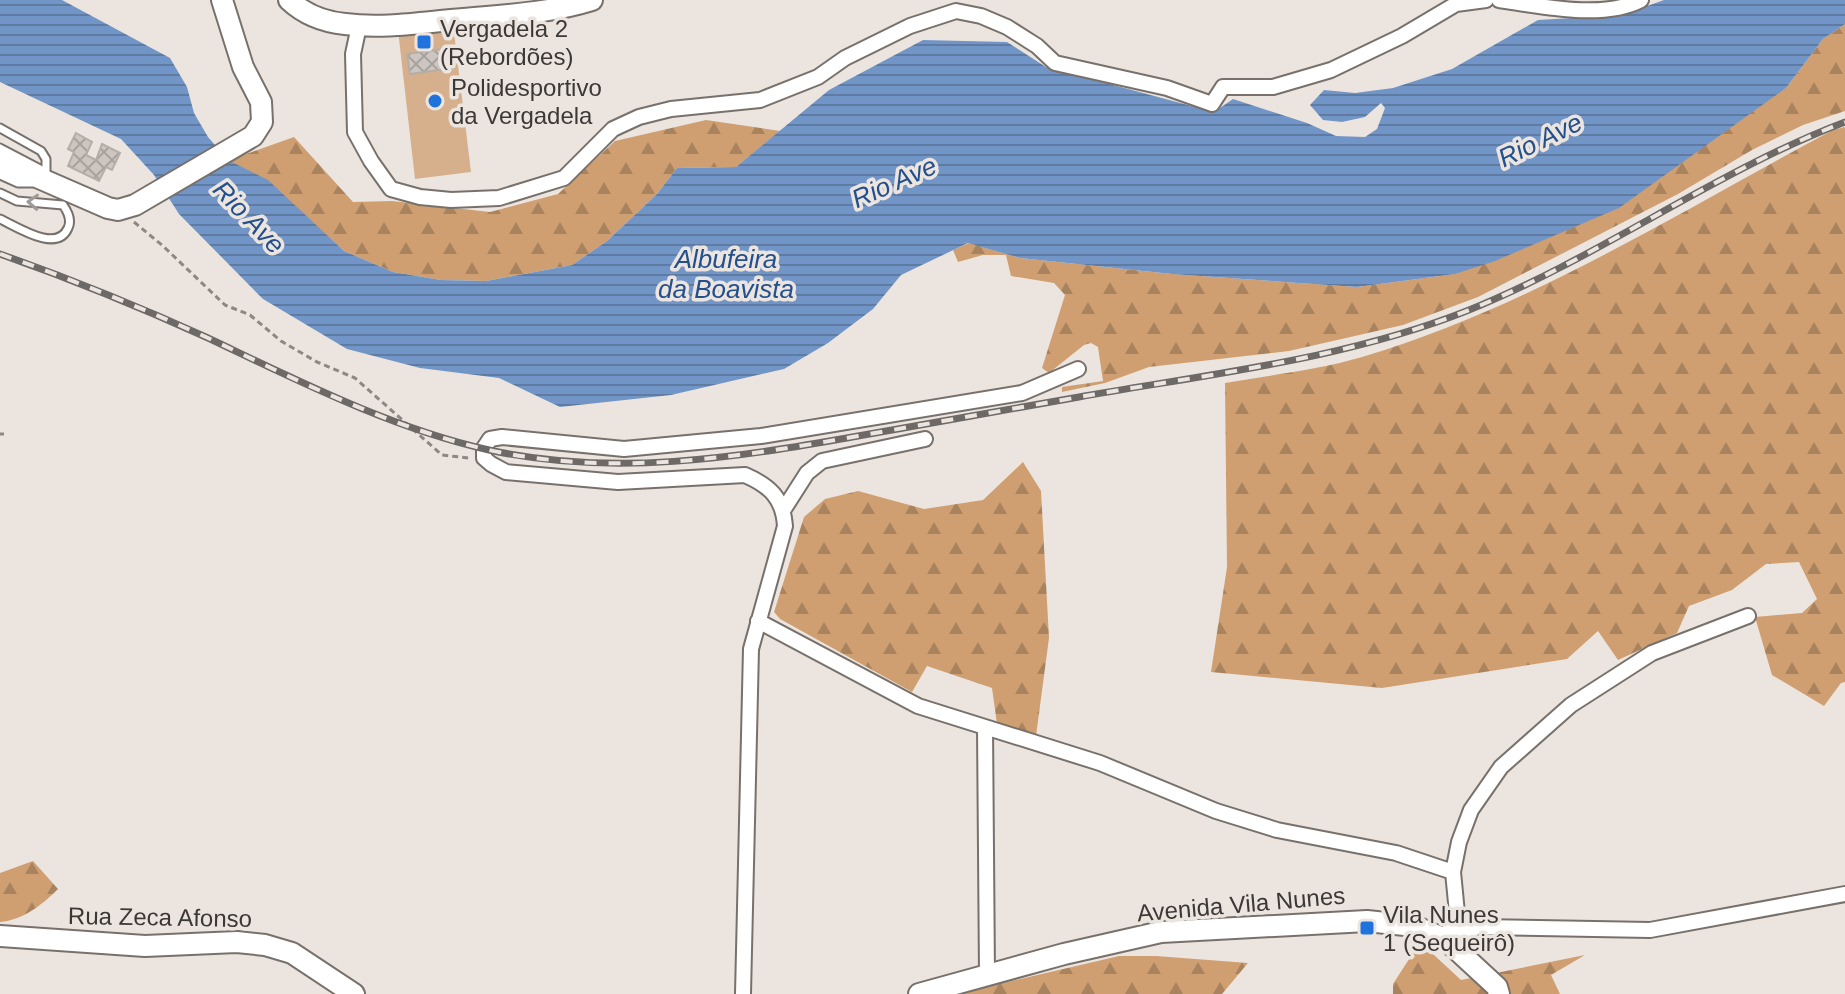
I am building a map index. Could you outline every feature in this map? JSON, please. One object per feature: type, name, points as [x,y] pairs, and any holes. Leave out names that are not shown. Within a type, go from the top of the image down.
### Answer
[{"type":"street","points":[[0,161],[97,204],[118,210],[135,205],[253,136],[262,122],[261,102],[238,53],[222,0]]},
{"type":"street","points":[[289,0],[311,15],[327,21],[359,26],[399,25],[505,7],[565,7],[592,0]]},
{"type":"street","points":[[359,26],[353,54],[355,132],[391,189],[420,197],[451,200],[499,198],[564,178],[613,129],[639,117],[671,109],[760,100],[818,77],[845,58],[910,26],[956,11],[981,16],[1007,27],[1037,46],[1055,63],[1167,88],[1212,104],[1223,87],[1273,87],[1331,70],[1402,36],[1456,4],[1486,0]]},
{"type":"street","points":[[1499,0],[1599,9],[1626,8],[1641,0]]},
{"type":"street","points":[[743,994],[751,649],[785,526],[784,509],[777,495],[761,482],[745,475],[618,482],[506,472],[484,458],[484,448],[490,439],[502,437],[624,449],[761,436],[1022,393],[1078,369]]},
{"type":"street","points":[[784,509],[807,473],[822,461],[925,439]]},
{"type":"street","points":[[1445,939],[1457,913],[1453,872],[1459,842],[1471,810],[1501,767],[1571,705],[1652,653],[1748,616]]},
{"type":"street","points":[[758,621],[918,706],[1100,763],[1216,811],[1265,827],[1396,853],[1453,872]]},
{"type":"street","points":[[985,727],[987,975]]},
{"type":"street","points":[[1445,939],[1478,927],[1650,930],[1845,894]]},
{"type":"street","name":"Avenida Vila Nunes","points":[[919,994],[1161,932],[1367,921],[1414,926],[1445,939],[1497,987],[1499,994]]},
{"type":"street","name":"Rua Zeca Afonso","points":[[0,936],[145,946],[237,942],[265,945],[292,953],[354,994]]},
{"type":"lane","points":[[0,128],[41,151],[46,159],[45,179]]},
{"type":"lane","points":[[0,148],[41,168],[45,179]]},
{"type":"lane","points":[[0,175],[18,183],[45,179]]},
{"type":"lane","points":[[0,193],[17,201],[63,205],[70,219],[69,228],[56,240],[41,237],[0,219]]},
{"type":"path","points":[[118,210],[163,246],[225,305],[250,315],[281,341],[317,362],[355,378],[442,455],[491,464]]},
{"type":"green space","points":[[1845,24],[1845,111],[1803,125],[1752,150],[1678,194],[1478,297],[1403,325],[1289,351],[1149,367],[1105,383],[1062,392],[1062,387],[1103,381],[1098,347],[1091,343],[1084,345],[1049,373],[1042,368],[1065,295],[1054,283],[1011,276],[1006,255],[983,255],[958,262],[953,250],[969,243],[1020,258],[1172,274],[1357,287],[1455,274],[1786,88],[1823,39]]},
{"type":"green space","points":[[706,120],[780,131],[736,167],[677,168],[657,194],[607,241],[572,265],[486,281],[441,280],[393,272],[344,251],[312,222],[229,160],[294,137],[353,202],[392,201],[490,212],[558,194],[615,141]]},
{"type":"green space","points":[[1845,127],[1845,682],[1824,706],[1772,675],[1755,617],[1802,613],[1817,599],[1799,562],[1766,564],[1732,590],[1689,606],[1677,633],[1618,660],[1598,631],[1567,659],[1382,688],[1211,672],[1227,567],[1225,383],[1345,362],[1485,312],[1603,256],[1833,130]]},
{"type":"green space","points":[[1023,462],[1041,491],[1049,638],[1036,736],[997,724],[992,688],[927,666],[912,692],[780,619],[774,612],[804,517],[825,499],[858,491],[924,509],[983,500]]},
{"type":"green space","points":[[33,861],[58,889],[32,911],[0,922],[0,873]]},
{"type":"green space","points":[[1420,942],[1461,980],[1585,955],[1551,975],[1560,994],[1393,994],[1393,984]]},
{"type":"green space","points":[[1119,956],[1248,963],[1222,994],[956,994]]},
{"type":"shaded area","name":"Polidesportivo da Vergadela","points":[[453,24],[471,172],[415,179],[398,30]]},
{"type":"water","name":"Albufeira da Boavista","points":[[0,0],[62,0],[170,58],[187,87],[194,113],[208,137],[228,160],[268,180],[344,251],[393,272],[441,280],[486,281],[572,265],[607,241],[657,194],[677,168],[736,167],[829,90],[923,40],[1007,42],[1046,67],[1214,112],[1233,99],[1307,123],[1336,136],[1365,137],[1377,129],[1385,108],[1381,103],[1365,117],[1342,122],[1323,120],[1310,105],[1324,90],[1355,93],[1393,88],[1452,69],[1538,20],[1622,15],[1664,0],[1845,0],[1845,24],[1823,39],[1786,88],[1619,208],[1495,261],[1455,274],[1357,287],[1172,274],[1020,258],[968,243],[901,275],[873,309],[828,343],[784,369],[671,395],[560,407],[499,378],[420,368],[347,349],[263,299],[179,214],[154,175],[121,139],[0,82]]},
{"type":"building","points":[[450,48],[453,68],[410,74],[407,54]]},
{"type":"building","points":[[76,133],[92,142],[86,155],[96,160],[102,144],[120,153],[112,170],[106,167],[99,181],[68,166],[74,152],[68,149]]},
{"type":"railway","points":[[0,254],[157,315],[346,402],[453,441],[535,458],[628,463],[674,461],[812,444],[1277,363],[1375,341],[1423,327],[1517,289],[1749,165],[1845,122]]},
{"type":"place","name":"Vergadela 2 (Rebordões)","points":[[424,42]]},
{"type":"place","name":"Polidesportivo da Vergadela","points":[[435,101]]},
{"type":"place","name":"Vila Nunes 1 (Sequeirô)","points":[[1367,928]]},
{"type":"water label","name":"Rio Ave","points":[[1540,140]]},
{"type":"water label","name":"Rio Ave","points":[[894,182]]},
{"type":"water label","name":"Rio Ave","points":[[249,217]]}]
